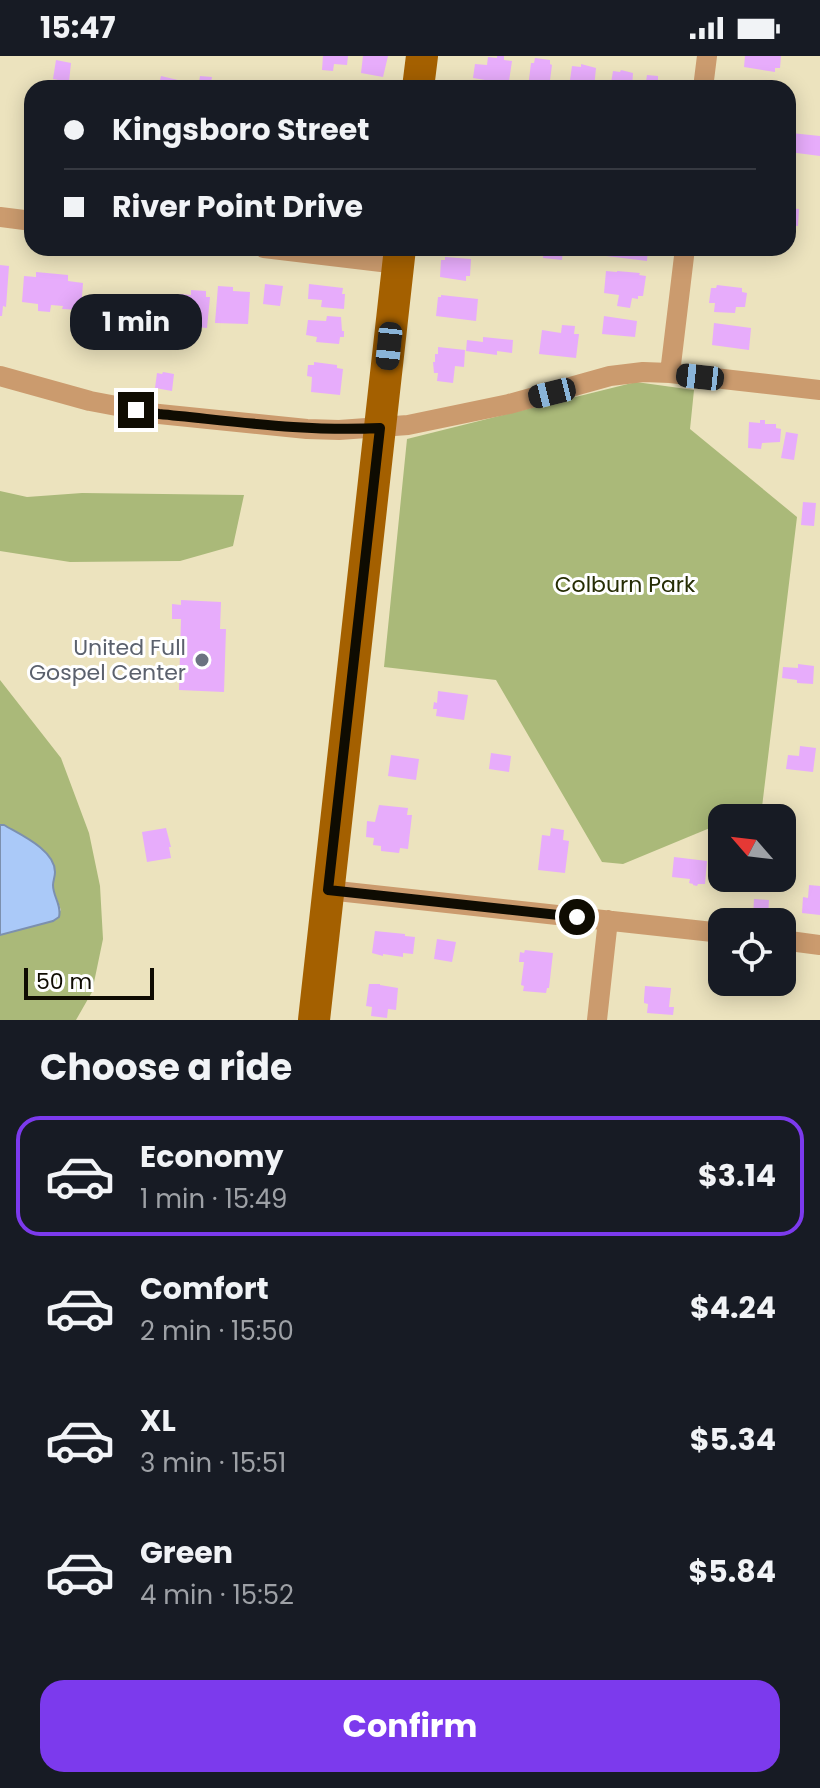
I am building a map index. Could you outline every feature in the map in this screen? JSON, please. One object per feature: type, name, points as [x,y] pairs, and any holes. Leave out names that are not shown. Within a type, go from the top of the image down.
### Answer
[{"type":"main road","points":[[419,80],[422,56]]},
{"type":"main road","points":[[314,1020],[399,256]]},
{"type":"street","points":[[704,80],[707,56]]},
{"type":"street","points":[[0,217],[24,220]]},
{"type":"street","points":[[670,373],[684,256]]},
{"type":"street","points":[[0,376],[90,401],[159,414],[339,430],[408,425],[509,404],[610,376],[643,372],[820,390]]},
{"type":"street","points":[[328,890],[708,931]]},
{"type":"street","points":[[597,1020],[608,920]]},
{"type":"street","points":[[796,942],[820,945]]},
{"type":"green space","name":"Colburn Park","points":[[636,382],[694,390],[690,429],[797,517],[762,804],[708,804],[708,829],[623,864],[602,862],[496,680],[384,667],[407,439]]},
{"type":"green space","points":[[0,491],[27,497],[82,493],[244,495],[233,546],[180,561],[70,562],[0,551]]},
{"type":"green space","points":[[0,680],[61,758],[89,833],[100,886],[103,939],[92,992],[76,1020],[0,1020],[0,935],[53,921],[61,910],[52,886],[55,871],[4,825],[0,825]]},
{"type":"water","points":[[0,825],[28,838],[54,864],[53,889],[60,913],[53,921],[0,935]]},
{"type":"building","points":[[323,56],[348,56],[347,65],[334,64],[333,71],[322,70]]},
{"type":"building","points":[[363,56],[388,56],[383,77],[361,73]]},
{"type":"building","points":[[504,56],[504,60],[512,61],[509,80],[473,78],[475,64],[487,65],[488,57]]},
{"type":"building","points":[[745,56],[781,56],[780,68],[775,68],[775,72],[744,67]]},
{"type":"building","points":[[535,58],[550,60],[550,80],[529,80],[531,63]]},
{"type":"building","points":[[56,60],[71,63],[69,80],[53,79]]},
{"type":"building","points":[[581,64],[596,68],[595,80],[570,80],[572,66],[581,67]]},
{"type":"building","points":[[613,71],[633,73],[633,80],[612,80]]},
{"type":"building","points":[[647,75],[658,76],[658,80],[646,80]]},
{"type":"building","points":[[200,76],[212,77],[211,80],[199,80]]},
{"type":"building","points":[[796,134],[820,136],[820,156],[796,153]]},
{"type":"building","points":[[796,209],[799,209],[796,226]]},
{"type":"building","points":[[543,256],[562,256],[562,260]]},
{"type":"building","points":[[606,256],[647,256],[647,261]]},
{"type":"building","points":[[445,257],[471,259],[470,276],[466,276],[466,281],[440,277],[441,260]]},
{"type":"building","points":[[0,265],[9,266],[6,307],[3,306],[2,316],[0,316]]},
{"type":"building","points":[[606,271],[646,276],[643,296],[632,298],[630,308],[617,306],[619,295],[604,293]]},
{"type":"building","points":[[36,272],[68,275],[68,281],[83,283],[81,310],[51,305],[50,312],[38,311],[38,304],[22,302],[24,276],[36,277]]},
{"type":"building","points":[[265,284],[283,286],[280,306],[263,304]]},
{"type":"building","points":[[309,284],[343,288],[344,309],[321,307],[322,300],[308,299]]},
{"type":"building","points":[[717,285],[742,288],[742,292],[747,293],[745,307],[736,307],[735,313],[714,312],[715,303],[709,303],[711,288]]},
{"type":"building","points":[[218,286],[250,292],[248,324],[215,323]]},
{"type":"building","points":[[191,290],[206,291],[206,297],[210,297],[207,328],[197,327],[197,320],[178,319],[180,294],[191,295]]},
{"type":"building","points":[[438,297],[478,299],[476,321],[436,316]]},
{"type":"building","points":[[327,316],[341,317],[344,337],[340,337],[339,344],[316,342],[317,337],[306,335],[308,320],[326,321]]},
{"type":"building","points":[[604,316],[637,321],[635,337],[602,334]]},
{"type":"building","points":[[714,323],[751,328],[749,350],[712,345]]},
{"type":"building","points":[[562,325],[575,326],[574,334],[579,334],[576,358],[539,354],[542,330],[561,333]]},
{"type":"building","points":[[483,337],[513,340],[512,353],[497,351],[497,355],[466,351],[467,340],[483,342]]},
{"type":"building","points":[[438,347],[465,350],[464,367],[455,366],[453,383],[437,381],[438,373],[434,373],[433,362]]},
{"type":"building","points":[[314,362],[337,365],[337,368],[343,369],[340,395],[311,392],[312,377],[307,376],[308,365],[314,365]]},
{"type":"building","points":[[157,373],[174,374],[172,391],[155,388]]},
{"type":"building","points":[[760,420],[765,420],[765,424],[776,424],[776,428],[781,429],[780,442],[762,443],[761,449],[748,448],[749,422],[760,423]]},
{"type":"building","points":[[786,432],[798,434],[794,460],[781,458]]},
{"type":"building","points":[[803,502],[816,503],[814,526],[801,525]]},
{"type":"building","name":"United Full Gospel Center","points":[[181,600],[221,602],[220,629],[226,629],[224,692],[179,690],[181,619],[172,619],[172,604],[181,605]]},
{"type":"building","points":[[798,664],[814,666],[813,684],[782,678],[783,667],[798,668]]},
{"type":"building","points":[[438,691],[468,695],[464,720],[436,716],[437,709],[433,709]]},
{"type":"building","points":[[800,746],[816,748],[813,772],[786,769],[788,755],[799,756]]},
{"type":"building","points":[[491,753],[511,756],[509,772],[489,769]]},
{"type":"building","points":[[391,755],[419,759],[416,780],[388,776]]},
{"type":"building","points":[[379,805],[408,808],[407,815],[412,815],[408,849],[400,848],[399,853],[381,851],[381,846],[373,845],[374,838],[366,837],[367,821],[375,822]]},
{"type":"building","points":[[166,828],[171,858],[147,862],[142,832]]},
{"type":"building","points":[[551,828],[564,830],[563,840],[569,841],[565,873],[538,870],[542,835],[550,836]]},
{"type":"building","points":[[674,857],[707,861],[705,884],[697,886],[689,883],[690,879],[672,877]]},
{"type":"building","points":[[809,885],[820,886],[820,915],[802,913],[803,897],[808,898]]},
{"type":"building","points":[[754,899],[769,900],[769,908],[754,908]]},
{"type":"building","points":[[375,931],[415,937],[413,954],[403,953],[403,957],[372,953]]},
{"type":"building","points":[[437,939],[456,942],[452,962],[434,959]]},
{"type":"building","points":[[525,950],[553,953],[546,993],[523,991],[524,962],[519,962],[520,952],[524,953]]},
{"type":"building","points":[[369,984],[398,988],[396,1010],[388,1009],[387,1018],[371,1016],[372,1007],[366,1006]]},
{"type":"building","points":[[645,986],[671,988],[669,1007],[674,1007],[673,1015],[647,1013]]},
{"type":"place","name":"United Full Gospel Center","points":[[202,660]]},
{"type":"route","points":[[136,410],[307,429],[380,428],[328,890],[577,917]]}]
